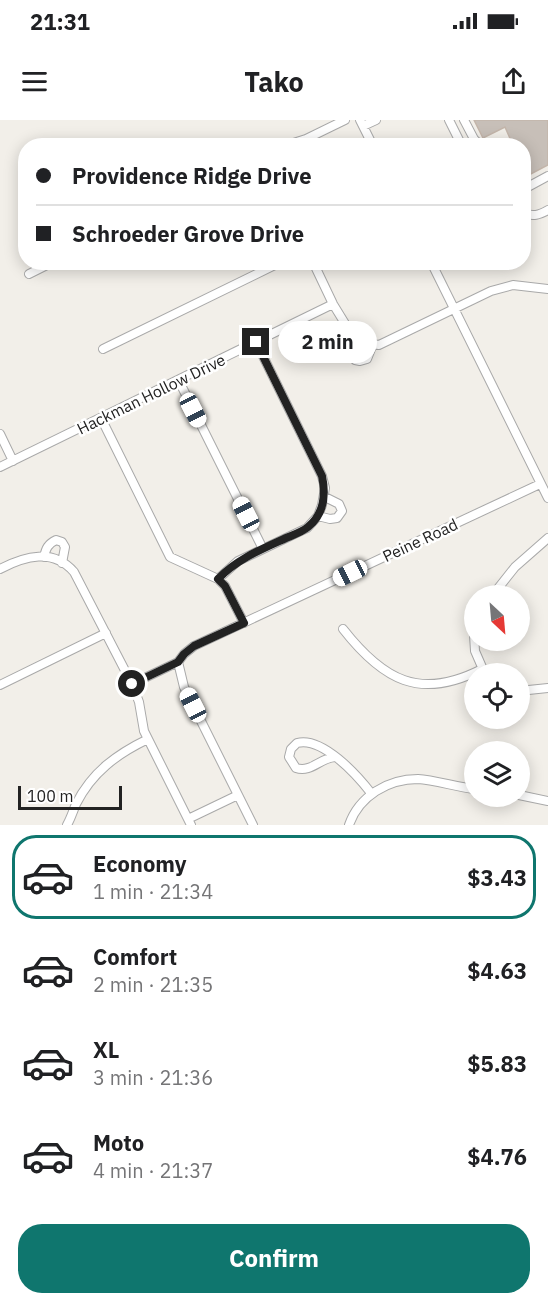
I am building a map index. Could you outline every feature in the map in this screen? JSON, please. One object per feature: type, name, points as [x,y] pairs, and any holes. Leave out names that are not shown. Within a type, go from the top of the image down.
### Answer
[{"type":"street","points":[[308,138],[345,120]]},
{"type":"street","points":[[369,138],[362,123],[376,120]]},
{"type":"street","points":[[449,120],[458,138]]},
{"type":"street","points":[[464,120],[473,138]]},
{"type":"street","points":[[531,185],[548,176]]},
{"type":"street","points":[[531,216],[548,210]]},
{"type":"street","points":[[29,274],[37,270]]},
{"type":"street","points":[[104,349],[265,270]]},
{"type":"street","points":[[317,270],[333,304],[352,335],[364,343],[379,345],[492,291],[513,285],[548,289]]},
{"type":"street","points":[[435,270],[548,498]]},
{"type":"street","name":"Hackman Hollow Drive","points":[[0,467],[333,304]]},
{"type":"street","points":[[355,337],[351,356],[355,360],[367,359],[373,344]]},
{"type":"street","points":[[218,579],[233,564],[307,528],[318,516],[325,497],[322,476],[256,342]]},
{"type":"street","points":[[178,381],[263,549]]},
{"type":"street","points":[[101,418],[170,557],[218,579],[225,586],[244,623]]},
{"type":"street","points":[[0,434],[13,460]]},
{"type":"street","name":"Peine Road","points":[[132,684],[178,662],[188,649],[540,484]]},
{"type":"street","points":[[318,516],[337,518],[342,511],[339,504],[325,497]]},
{"type":"street","points":[[501,585],[515,567],[548,538]]},
{"type":"street","points":[[44,557],[48,546],[56,540],[62,542],[66,547],[62,562]]},
{"type":"street","points":[[0,569],[18,560],[36,556],[52,557],[74,572],[132,684],[140,702],[141,720],[148,739],[189,822],[238,795]]},
{"type":"street","points":[[343,629],[357,648],[388,674],[418,684],[453,681],[464,677]]},
{"type":"street","points":[[0,685],[106,633]]},
{"type":"street","points":[[178,662],[184,687],[253,825]]},
{"type":"street","points":[[530,690],[548,688]]},
{"type":"street","points":[[67,825],[76,804],[95,774],[116,756],[148,739]]},
{"type":"street","points":[[335,757],[322,759],[312,767],[303,770],[292,765],[289,753],[293,746],[303,741],[310,742],[335,757],[350,768],[371,793]]},
{"type":"street","points":[[349,825],[366,796],[398,783],[418,779],[464,787]]},
{"type":"street","points":[[530,797],[548,801]]},
{"type":"building","points":[[474,120],[548,120],[548,165],[531,174],[531,138],[510,138],[505,127],[483,138]]},
{"type":"route","points":[[132,684],[178,662],[188,649],[244,623],[225,586],[218,579],[238,561],[307,528],[318,516],[325,497],[322,476],[256,342]]}]
